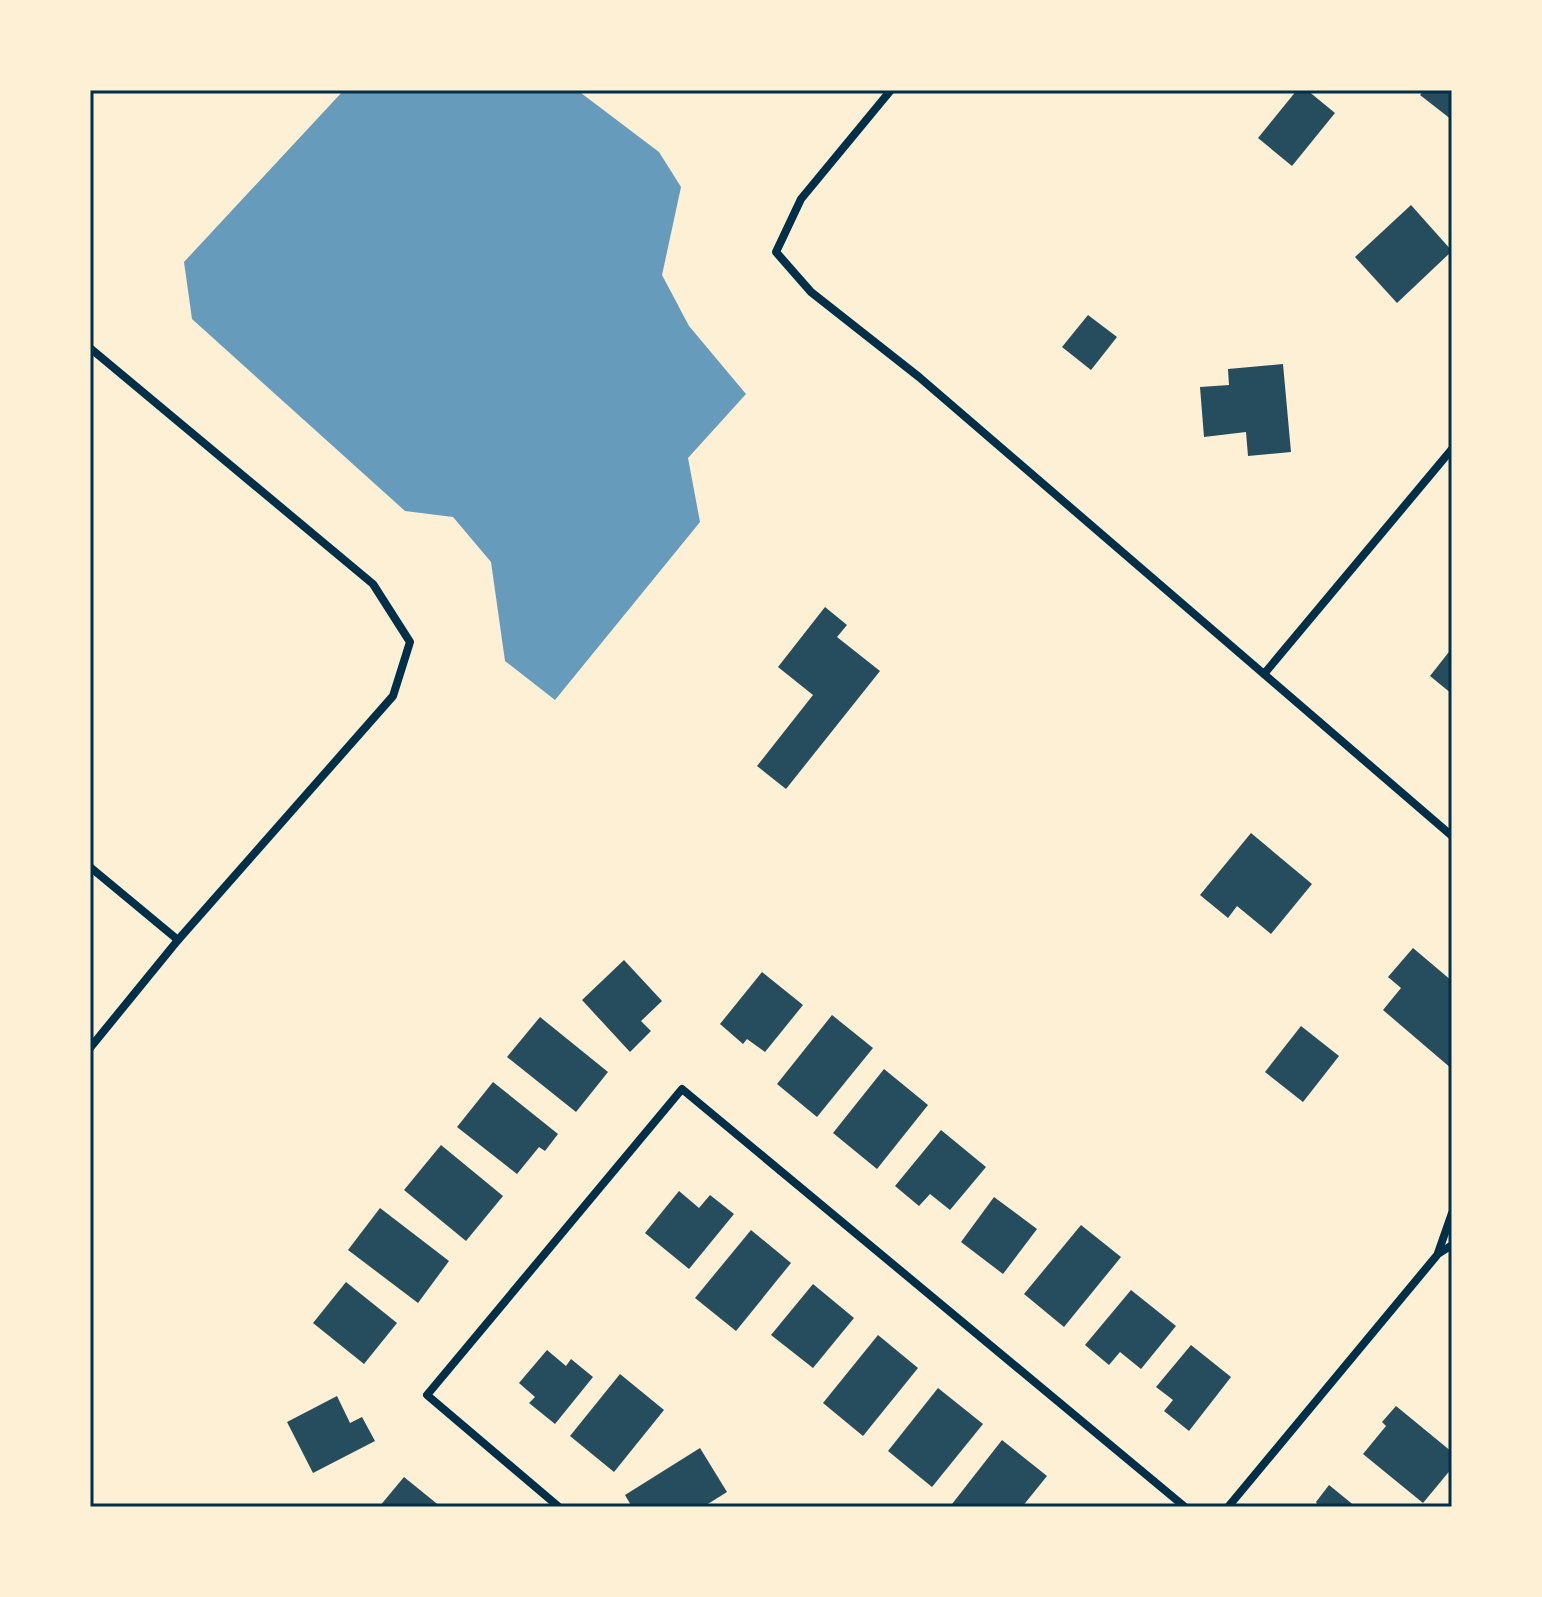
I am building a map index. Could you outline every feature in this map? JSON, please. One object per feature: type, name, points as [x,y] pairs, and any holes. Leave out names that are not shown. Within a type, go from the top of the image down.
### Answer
[{"type":"street","points":[[891,90],[801,199],[776,252],[811,292],[919,377],[1452,836]]},
{"type":"street","points":[[90,348],[373,584],[410,642],[393,696],[178,940],[90,1048]]},
{"type":"street","points":[[1264,674],[1452,449]]},
{"type":"street","points":[[90,867],[178,940]]},
{"type":"street","points":[[559,1507],[427,1395],[682,1089],[1185,1507]]},
{"type":"street","points":[[1438,1254],[1452,1213]]},
{"type":"street","points":[[1228,1507],[1438,1254],[1452,1245]]},
{"type":"water","points":[[344,90],[577,90],[659,152],[681,187],[662,275],[689,326],[746,394],[688,458],[700,522],[555,700],[505,661],[491,562],[453,517],[405,511],[192,319],[184,262]]},
{"type":"building","points":[[1297,90],[1307,90],[1335,113],[1292,166],[1258,138]]},
{"type":"building","points":[[1424,90],[1452,90],[1452,120],[1420,95]]},
{"type":"building","points":[[1411,205],[1452,251],[1397,303],[1355,257]]},
{"type":"building","points":[[1088,315],[1117,337],[1091,370],[1062,347]]},
{"type":"building","points":[[1283,364],[1291,452],[1248,456],[1246,432],[1204,437],[1200,387],[1229,385],[1228,369]]},
{"type":"building","points":[[825,607],[847,625],[837,637],[880,671],[786,789],[757,766],[813,695],[778,667]]},
{"type":"building","points":[[1452,648],[1452,694],[1430,676]]},
{"type":"building","points":[[1251,833],[1312,884],[1271,934],[1237,906],[1228,918],[1200,895]]},
{"type":"building","points":[[1413,948],[1452,981],[1452,1069],[1383,1010],[1401,988],[1388,977]]},
{"type":"building","points":[[624,960],[662,1001],[641,1021],[651,1031],[630,1052],[582,1000]]},
{"type":"building","points":[[762,972],[803,1005],[765,1052],[747,1039],[743,1044],[720,1024]]},
{"type":"building","points":[[832,1015],[873,1048],[817,1117],[777,1084]]},
{"type":"building","points":[[540,1017],[608,1072],[576,1112],[507,1057]]},
{"type":"building","points":[[1301,1026],[1339,1056],[1303,1102],[1265,1072]]},
{"type":"building","points":[[884,1069],[928,1105],[877,1169],[833,1133]]},
{"type":"building","points":[[493,1082],[558,1134],[545,1151],[539,1147],[517,1174],[457,1127]]},
{"type":"building","points":[[941,1130],[986,1167],[950,1210],[930,1194],[919,1206],[895,1186]]},
{"type":"building","points":[[441,1145],[503,1196],[466,1241],[404,1190]]},
{"type":"building","points":[[679,1191],[699,1208],[710,1195],[734,1214],[689,1269],[645,1233]]},
{"type":"building","points":[[994,1197],[1037,1229],[1003,1274],[961,1242]]},
{"type":"building","points":[[380,1208],[449,1261],[418,1303],[348,1250]]},
{"type":"building","points":[[1081,1225],[1121,1257],[1064,1327],[1024,1294]]},
{"type":"building","points":[[751,1230],[791,1263],[736,1331],[695,1298]]},
{"type":"building","points":[[346,1282],[397,1323],[364,1364],[313,1323]]},
{"type":"building","points":[[813,1284],[854,1318],[813,1368],[771,1335]]},
{"type":"building","points":[[1131,1290],[1176,1326],[1141,1369],[1120,1352],[1109,1365],[1085,1345]]},
{"type":"building","points":[[878,1335],[918,1368],[863,1436],[823,1403]]},
{"type":"building","points":[[1191,1345],[1231,1377],[1189,1431],[1164,1411],[1173,1400],[1156,1387]]},
{"type":"building","points":[[547,1350],[566,1366],[571,1359],[593,1377],[555,1424],[529,1403],[535,1397],[519,1383]]},
{"type":"building","points":[[620,1374],[664,1410],[614,1472],[570,1436]]},
{"type":"building","points":[[938,1388],[983,1424],[932,1487],[888,1451]]},
{"type":"building","points":[[337,1396],[350,1423],[362,1417],[375,1441],[313,1473],[287,1422]]},
{"type":"building","points":[[1396,1406],[1452,1452],[1452,1468],[1423,1503],[1363,1454],[1386,1426],[1382,1422]]},
{"type":"building","points":[[1002,1440],[1047,1476],[1022,1507],[956,1507],[952,1504]]},
{"type":"building","points":[[700,1448],[727,1492],[703,1507],[632,1507],[625,1495]]},
{"type":"building","points":[[404,1477],[441,1507],[379,1507]]},
{"type":"building","points":[[1329,1485],[1356,1507],[1319,1507],[1316,1502]]}]
